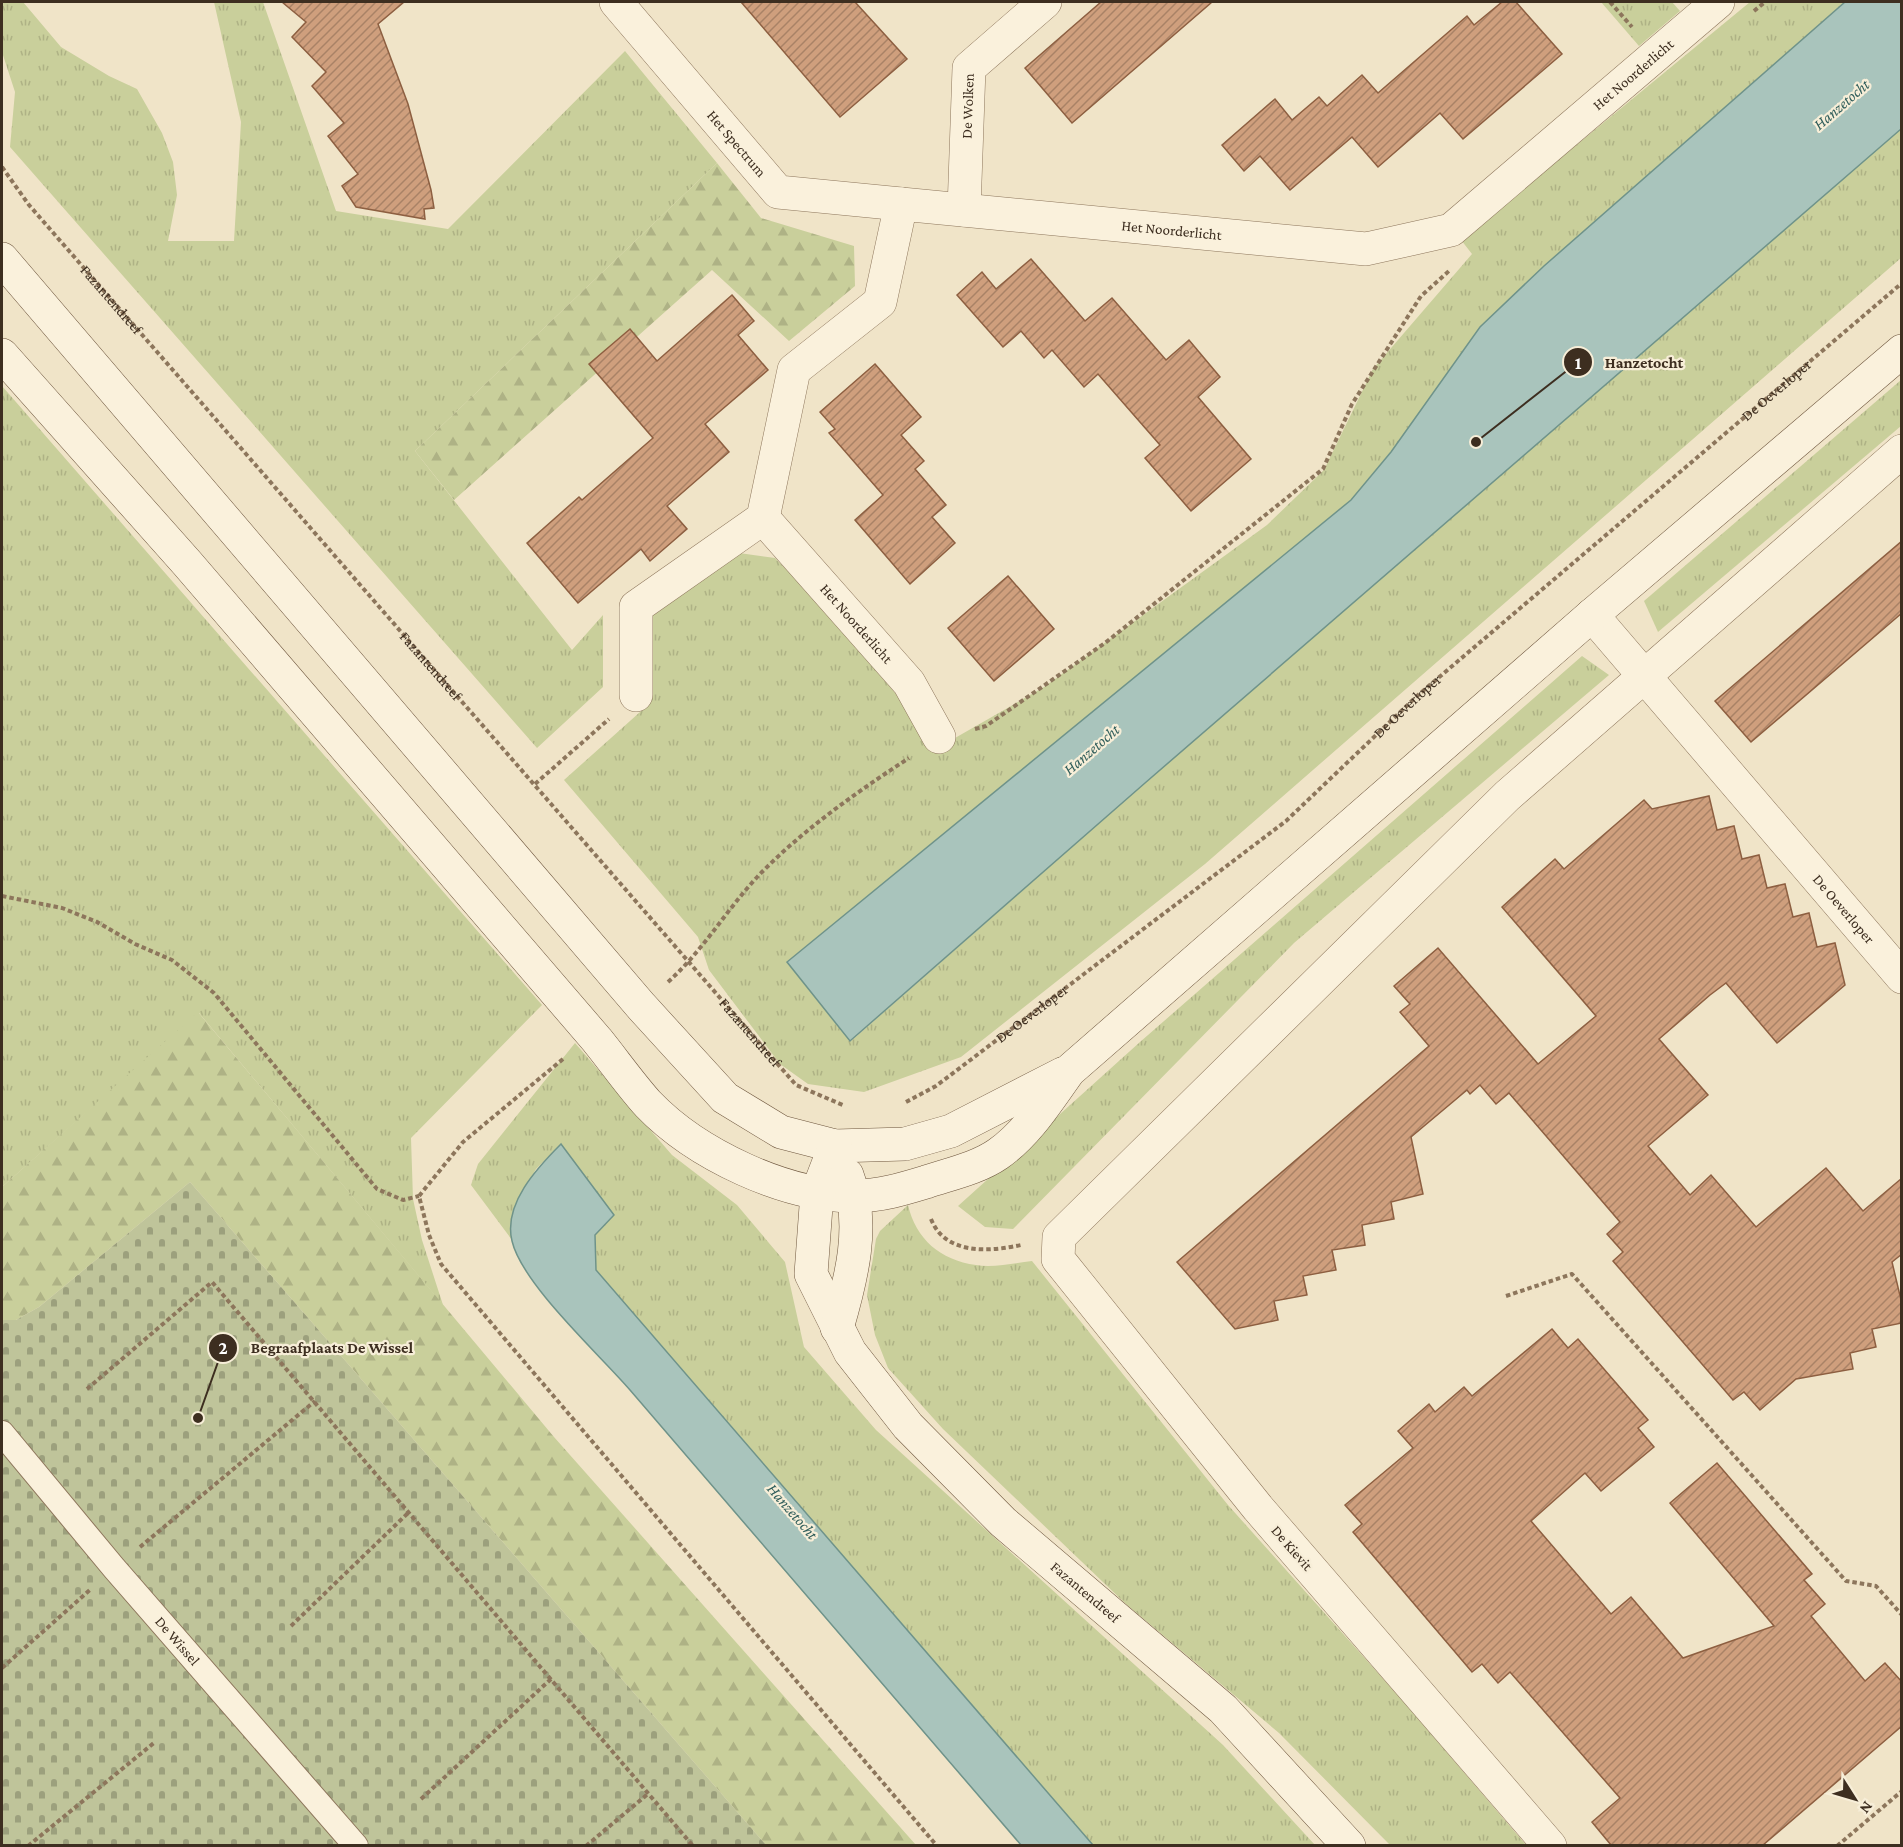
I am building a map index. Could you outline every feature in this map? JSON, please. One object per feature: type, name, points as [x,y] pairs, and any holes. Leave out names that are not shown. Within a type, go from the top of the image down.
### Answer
[{"type":"street","name":"Het Spectrum","points":[[616,2],[778,192],[901,204]]},
{"type":"street","name":"De Wolken","points":[[964,210],[969,68],[1045,2]]},
{"type":"street","name":"Het Noorderlicht","points":[[901,204],[1366,249],[1451,230],[1718,2]]},
{"type":"street","points":[[636,696],[636,607],[763,518],[794,370],[880,302],[901,204]]},
{"type":"street","points":[[2,259],[641,1006],[725,1098],[781,1132],[836,1146],[905,1144],[951,1131],[1069,1071]]},
{"type":"street","points":[[2,356],[188,563],[597,1040],[649,1105],[706,1151],[779,1183],[817,1193],[855,1197],[889,1193],[959,1171],[998,1154],[1027,1128],[1069,1071],[1592,615],[1902,351]]},
{"type":"street","points":[[1646,677],[1902,451]]},
{"type":"street","name":"Het Noorderlicht","points":[[763,518],[909,683],[939,737]]},
{"type":"street","name":"De Oeverloper","points":[[1592,615],[1902,977]]},
{"type":"street","name":"De Kievit","points":[[1550,1845],[1258,1508],[1058,1259],[1059,1237],[1507,796],[1646,677]]},
{"type":"street","points":[[836,1146],[855,1197],[853,1272],[837,1328]]},
{"type":"street","name":"Fazantendreef","points":[[836,1146],[817,1193],[811,1274],[850,1352],[916,1434],[1003,1522],[1223,1709],[1349,1845]]},
{"type":"lane","name":"De Wissel","points":[[2,1432],[114,1568],[356,1845]]},
{"type":"path","points":[[1748,16],[1765,2]]},
{"type":"path","name":"Fazantendreef","points":[[2,167],[37,214],[796,1085],[844,1106],[854,1106]]},
{"type":"path","points":[[641,1006],[690,962],[762,871],[837,806],[939,737],[986,726],[1105,643],[1323,470],[1352,404],[1421,296],[1458,263]]},
{"type":"path","name":"De Oeverloper","points":[[896,1107],[936,1086],[1286,821],[1417,696],[1902,283]]},
{"type":"path","points":[[535,784],[636,696]]},
{"type":"path","points":[[2,896],[62,908],[98,922],[135,944],[172,960],[214,993],[377,1189],[403,1200],[419,1196],[463,1142],[567,1056],[597,1040]]},
{"type":"path","points":[[419,1196],[429,1235],[441,1264],[937,1845]]},
{"type":"path","points":[[1506,1296],[1572,1274],[1846,1581],[1876,1586],[1902,1615]]},
{"type":"path","points":[[87,1389],[212,1282],[693,1845]]},
{"type":"path","points":[[2,1668],[114,1568],[315,1401]]},
{"type":"path","points":[[291,1626],[409,1512]]},
{"type":"path","points":[[420,1799],[551,1679]]},
{"type":"path","points":[[28,1845],[155,1742]]},
{"type":"path","points":[[1837,1845],[1902,1791]]},
{"type":"path","points":[[586,1845],[649,1793]]},
{"type":"green space","points":[[2,2],[23,2],[61,47],[109,76],[137,89],[162,133],[173,162],[177,195],[168,241],[234,241],[241,122],[214,2],[263,2],[336,211],[448,229],[625,51],[717,163],[415,451],[572,650],[603,615],[603,687],[537,748],[10,147],[15,92],[2,52]]},
{"type":"green space","points":[[1601,2],[1672,2],[1680,11],[1639,46]]},
{"type":"green space","points":[[1750,2],[1845,2],[1544,266],[1351,500],[787,962],[851,1041],[1145,783],[1901,129],[1901,258],[1205,864],[961,1057],[864,1092],[808,1084],[780,1064],[709,970],[698,937],[564,780],[649,704],[644,622],[739,553],[775,558],[804,587],[941,746],[1044,687],[1267,525],[1324,470],[1373,369],[1472,254],[1458,236],[1489,217]]},
{"type":"green space","points":[[717,163],[761,218],[854,246],[855,286],[789,341],[712,270],[454,500],[415,451]]},
{"type":"green space","points":[[1901,380],[1901,426],[1658,632],[1644,601]]},
{"type":"green space","points":[[2,386],[542,1005],[411,1138],[413,1199],[422,1240],[443,1305],[199,1013],[2,1187]]},
{"type":"green space","points":[[1582,656],[1609,675],[1294,943],[1013,1229],[985,1227],[958,1206],[1140,1042]]},
{"type":"green space","points":[[198,1012],[554,1437],[916,1845],[766,1845],[190,1182],[39,1307],[16,1320],[2,1320],[2,1187]]},
{"type":"green space","points":[[575,1043],[672,1155],[737,1205],[785,1262],[804,1347],[876,1430],[1223,1745],[1315,1845],[1093,1845],[596,1270],[595,1235],[561,1144],[536,1169],[515,1205],[512,1240],[471,1185],[478,1164]]},
{"type":"green space","points":[[190,1182],[766,1845],[2,1846],[2,1320],[16,1320],[39,1307]]},
{"type":"green space","points":[[908,1205],[917,1228],[924,1238],[941,1253],[951,1258],[983,1266],[1032,1261],[1228,1505],[1403,1701],[1526,1845],[1390,1845],[1279,1733],[1127,1605],[943,1429],[888,1368],[875,1335],[867,1295],[876,1239],[880,1231]]},
{"type":"water","points":[[1845,2],[1901,2],[1901,129],[850,1041],[787,962],[1351,500],[1391,452],[1480,327],[1544,266]]},
{"type":"water","points":[[561,1144],[614,1215],[595,1235],[596,1270],[1093,1845],[1021,1845],[630,1390],[563,1318],[530,1277],[512,1241],[512,1214],[517,1200],[533,1175]]},
{"type":"building","points":[[282,2],[404,2],[378,24],[408,104],[431,190],[434,208],[424,209],[425,219],[356,207],[342,186],[358,174],[328,136],[344,123],[312,86],[326,72],[292,37],[306,22]]},
{"type":"building","points":[[741,2],[855,2],[907,59],[840,117]]},
{"type":"building","points":[[1101,2],[1212,2],[1072,123],[1025,68]]},
{"type":"building","points":[[1502,2],[1516,2],[1562,54],[1463,139],[1440,113],[1378,167],[1352,137],[1290,190],[1260,156],[1244,171],[1222,145],[1275,99],[1292,120],[1319,97],[1327,106],[1362,75],[1378,93],[1467,16],[1474,25]]},
{"type":"building","points":[[1031,259],[1085,321],[1112,298],[1166,360],[1189,340],[1220,377],[1198,397],[1251,459],[1191,511],[1145,458],[1160,445],[1098,374],[1084,387],[1052,350],[1044,358],[1021,331],[1003,347],[957,295],[982,272],[996,289]]},
{"type":"building","points":[[732,295],[754,321],[738,335],[768,370],[705,424],[729,452],[667,506],[687,529],[650,561],[641,549],[578,603],[527,543],[579,497],[582,500],[653,438],[589,364],[630,329],[657,361]]},
{"type":"building","points":[[875,364],[921,417],[901,435],[924,461],[915,469],[946,505],[932,517],[955,543],[910,584],[855,520],[883,495],[829,433],[835,429],[820,412]]},
{"type":"building","points":[[1902,541],[1902,613],[1751,742],[1715,701]]},
{"type":"building","points":[[1008,576],[1054,629],[994,681],[948,628]]},
{"type":"building","points":[[1709,796],[1717,830],[1734,826],[1742,859],[1759,855],[1767,888],[1785,884],[1793,917],[1809,913],[1817,947],[1835,943],[1845,985],[1777,1043],[1726,983],[1710,995],[1659,1039],[1708,1095],[1648,1146],[1690,1195],[1711,1175],[1756,1227],[1826,1168],[1863,1211],[1902,1178],[1902,1254],[1892,1262],[1902,1304],[1902,1323],[1872,1329],[1876,1347],[1850,1353],[1853,1369],[1796,1379],[1760,1410],[1744,1392],[1733,1400],[1613,1261],[1623,1252],[1607,1234],[1620,1222],[1509,1093],[1496,1104],[1480,1085],[1470,1094],[1467,1090],[1411,1137],[1423,1194],[1391,1202],[1394,1219],[1362,1225],[1365,1245],[1332,1250],[1336,1270],[1303,1276],[1307,1295],[1274,1301],[1278,1320],[1235,1329],[1177,1262],[1429,1046],[1400,1012],[1410,1004],[1394,986],[1438,948],[1538,1064],[1596,1016],[1502,907],[1555,859],[1564,869],[1644,800],[1652,809]]},
{"type":"building","points":[[1552,1329],[1568,1348],[1578,1339],[1648,1420],[1638,1428],[1654,1447],[1601,1491],[1585,1473],[1531,1521],[1611,1614],[1631,1597],[1683,1658],[1774,1626],[1670,1503],[1717,1463],[1812,1574],[1804,1580],[1825,1604],[1811,1616],[1865,1681],[1885,1663],[1902,1682],[1902,1726],[1763,1845],[1611,1845],[1592,1822],[1620,1798],[1510,1672],[1498,1683],[1482,1664],[1472,1672],[1353,1532],[1362,1524],[1345,1505],[1413,1448],[1398,1431],[1429,1404],[1435,1412],[1464,1387],[1472,1396]]},
{"type":"place","name":"Hanzetocht","points":[[1476,442]]},
{"type":"place","name":"Begraafplaats De Wissel","points":[[198,1418]]}]
